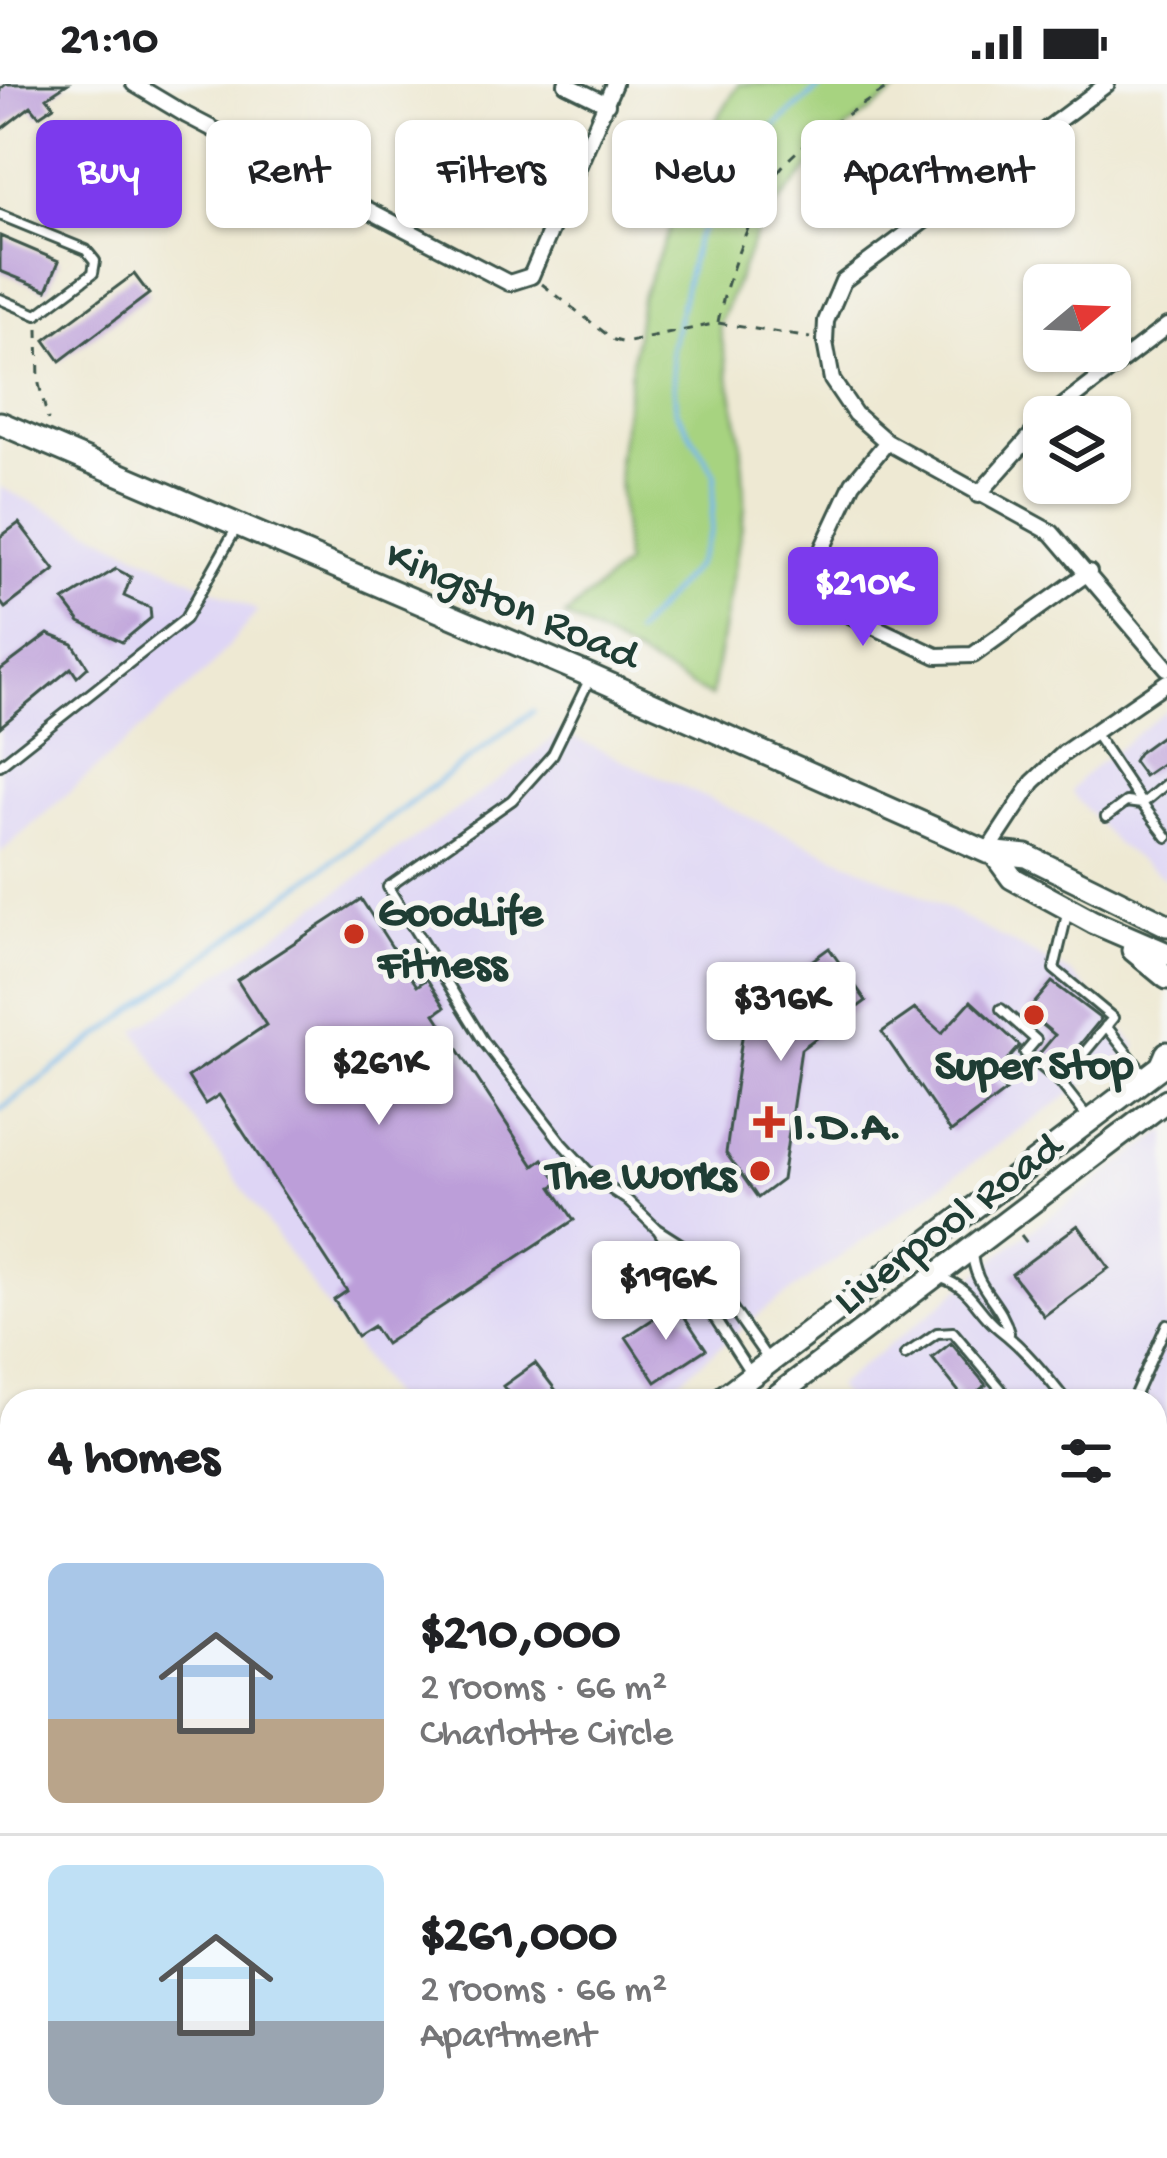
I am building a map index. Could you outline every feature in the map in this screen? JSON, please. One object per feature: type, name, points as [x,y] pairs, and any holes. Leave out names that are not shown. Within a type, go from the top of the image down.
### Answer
[{"type":"main road","name":"Kingston Road","points":[[0,423],[591,676],[991,854],[1027,856],[1167,925]]},
{"type":"main road","name":"Kingston Road","points":[[991,854],[1012,878],[1093,922],[1167,954]]},
{"type":"main road","points":[[1093,922],[1167,978]]},
{"type":"main road","name":"Liverpool Road","points":[[734,1389],[1160,1065]]},
{"type":"main road","name":"Liverpool Road","points":[[791,1389],[1167,1100]]},
{"type":"main road","points":[[761,1368],[774,1389]]},
{"type":"street","points":[[134,84],[186,116],[509,283],[531,276],[614,84]]},
{"type":"street","points":[[566,84],[607,104]]},
{"type":"street","points":[[1107,84],[843,281],[826,321],[825,342],[832,380],[855,414],[887,442],[1052,533],[1167,668]]},
{"type":"street","points":[[1077,396],[1167,326]]},
{"type":"street","points":[[887,442],[853,483],[824,547],[826,592],[845,613],[937,656],[974,655],[1089,572]]},
{"type":"street","points":[[978,495],[1023,445]]},
{"type":"street","points":[[991,854],[1033,782],[1167,682]]},
{"type":"lane","points":[[0,215],[86,250],[95,261],[93,273],[37,315],[0,299]]},
{"type":"lane","points":[[0,765],[184,620],[238,525]]},
{"type":"lane","points":[[591,676],[553,754],[512,800],[388,887],[484,1042],[535,1108],[594,1178],[627,1200],[657,1229],[761,1368]]},
{"type":"lane","points":[[1094,733],[1167,837]]},
{"type":"lane","points":[[1106,817],[1126,802],[1142,804],[1167,783]]},
{"type":"lane","points":[[1060,1082],[1112,1018],[1054,969],[1068,908]]},
{"type":"lane","points":[[1001,1009],[1036,1040],[1025,1053],[1060,1082],[1089,1120]]},
{"type":"lane","points":[[1106,1026],[1160,1065]]},
{"type":"lane","points":[[657,1229],[693,1252],[761,1368]]},
{"type":"lane","points":[[972,1247],[978,1282],[1006,1320],[1009,1335]]},
{"type":"lane","points":[[934,1276],[971,1294],[996,1328],[1009,1335],[1056,1389]]},
{"type":"lane","points":[[1137,1389],[1167,1324]]},
{"type":"lane","points":[[905,1355],[937,1333],[953,1331],[1001,1389]]},
{"type":"path","points":[[718,323],[727,275],[776,175],[810,143],[892,84]]},
{"type":"path","points":[[531,276],[614,340],[641,340],[718,323],[825,342]]},
{"type":"path","points":[[37,315],[39,384],[53,445]]},
{"type":"path","points":[[1021,1235],[1030,1247]]},
{"type":"shaded area","points":[[0,487],[258,611],[209,669],[0,853]]},
{"type":"shaded area","points":[[1167,710],[1167,880],[1115,843],[1071,792],[1081,778]]},
{"type":"shaded area","points":[[561,732],[916,893],[1073,975],[1137,1047],[766,1309],[669,1389],[385,1389],[171,1088],[136,1031],[505,776]]},
{"type":"shaded area","points":[[1167,1130],[1167,1389],[838,1389],[836,1386],[1010,1246]]},
{"type":"green space","points":[[739,84],[906,84],[858,120],[801,120],[801,177],[777,205],[777,120],[716,120]]},
{"type":"green space","points":[[670,228],[758,228],[719,325],[741,439],[745,508],[711,697],[565,616],[625,565],[618,461],[641,299]]},
{"type":"building","points":[[6,84],[67,84],[47,97],[54,106],[39,116],[31,106],[0,130],[0,89]]},
{"type":"building","points":[[0,236],[59,261],[47,290],[0,271]]},
{"type":"building","points":[[134,274],[149,294],[60,361],[45,340]]},
{"type":"building","points":[[19,523],[55,570],[5,608],[0,601],[0,537]]},
{"type":"building","points":[[116,569],[131,577],[124,596],[150,608],[151,618],[122,642],[80,622],[64,601]]},
{"type":"building","points":[[48,634],[73,644],[88,667],[77,677],[71,668],[0,727],[0,670]]},
{"type":"building","points":[[1167,732],[1167,760],[1144,776],[1133,761]]},
{"type":"building","points":[[361,899],[417,986],[427,979],[445,1007],[435,1014],[534,1166],[543,1159],[559,1183],[552,1187],[574,1220],[385,1344],[373,1326],[357,1336],[334,1300],[347,1291],[219,1095],[205,1104],[188,1077],[266,1025],[237,980]]},
{"type":"building","points":[[829,948],[866,1001],[801,1049],[782,1180],[758,1198],[726,1153],[746,1009]]},
{"type":"building","points":[[1052,982],[1101,1019],[1059,1070],[1039,1054],[1055,1035],[1027,1012]]},
{"type":"building","points":[[971,1001],[1020,1046],[992,1078],[1006,1091],[951,1132],[882,1032],[915,1009],[942,1033]]},
{"type":"building","points":[[1078,1225],[1109,1268],[1044,1316],[1012,1274]]},
{"type":"building","points":[[676,1304],[706,1349],[656,1382],[626,1337]]},
{"type":"building","points":[[951,1343],[986,1385],[957,1389],[932,1358]]},
{"type":"building","points":[[535,1363],[555,1389],[505,1389],[503,1386]]},
{"type":"waterway","points":[[635,634],[696,565],[711,531],[715,474],[676,410],[671,350],[696,239],[774,127],[824,84]]},
{"type":"waterway","points":[[0,1110],[533,711]]},
{"type":"place","name":"GoodLife Fitness","points":[[354,934]]},
{"type":"place","name":"Super Stop","points":[[1034,1015]]},
{"type":"place","name":"I.D.A.","points":[[769,1122]]},
{"type":"place","name":"The Works","points":[[760,1171]]}]
